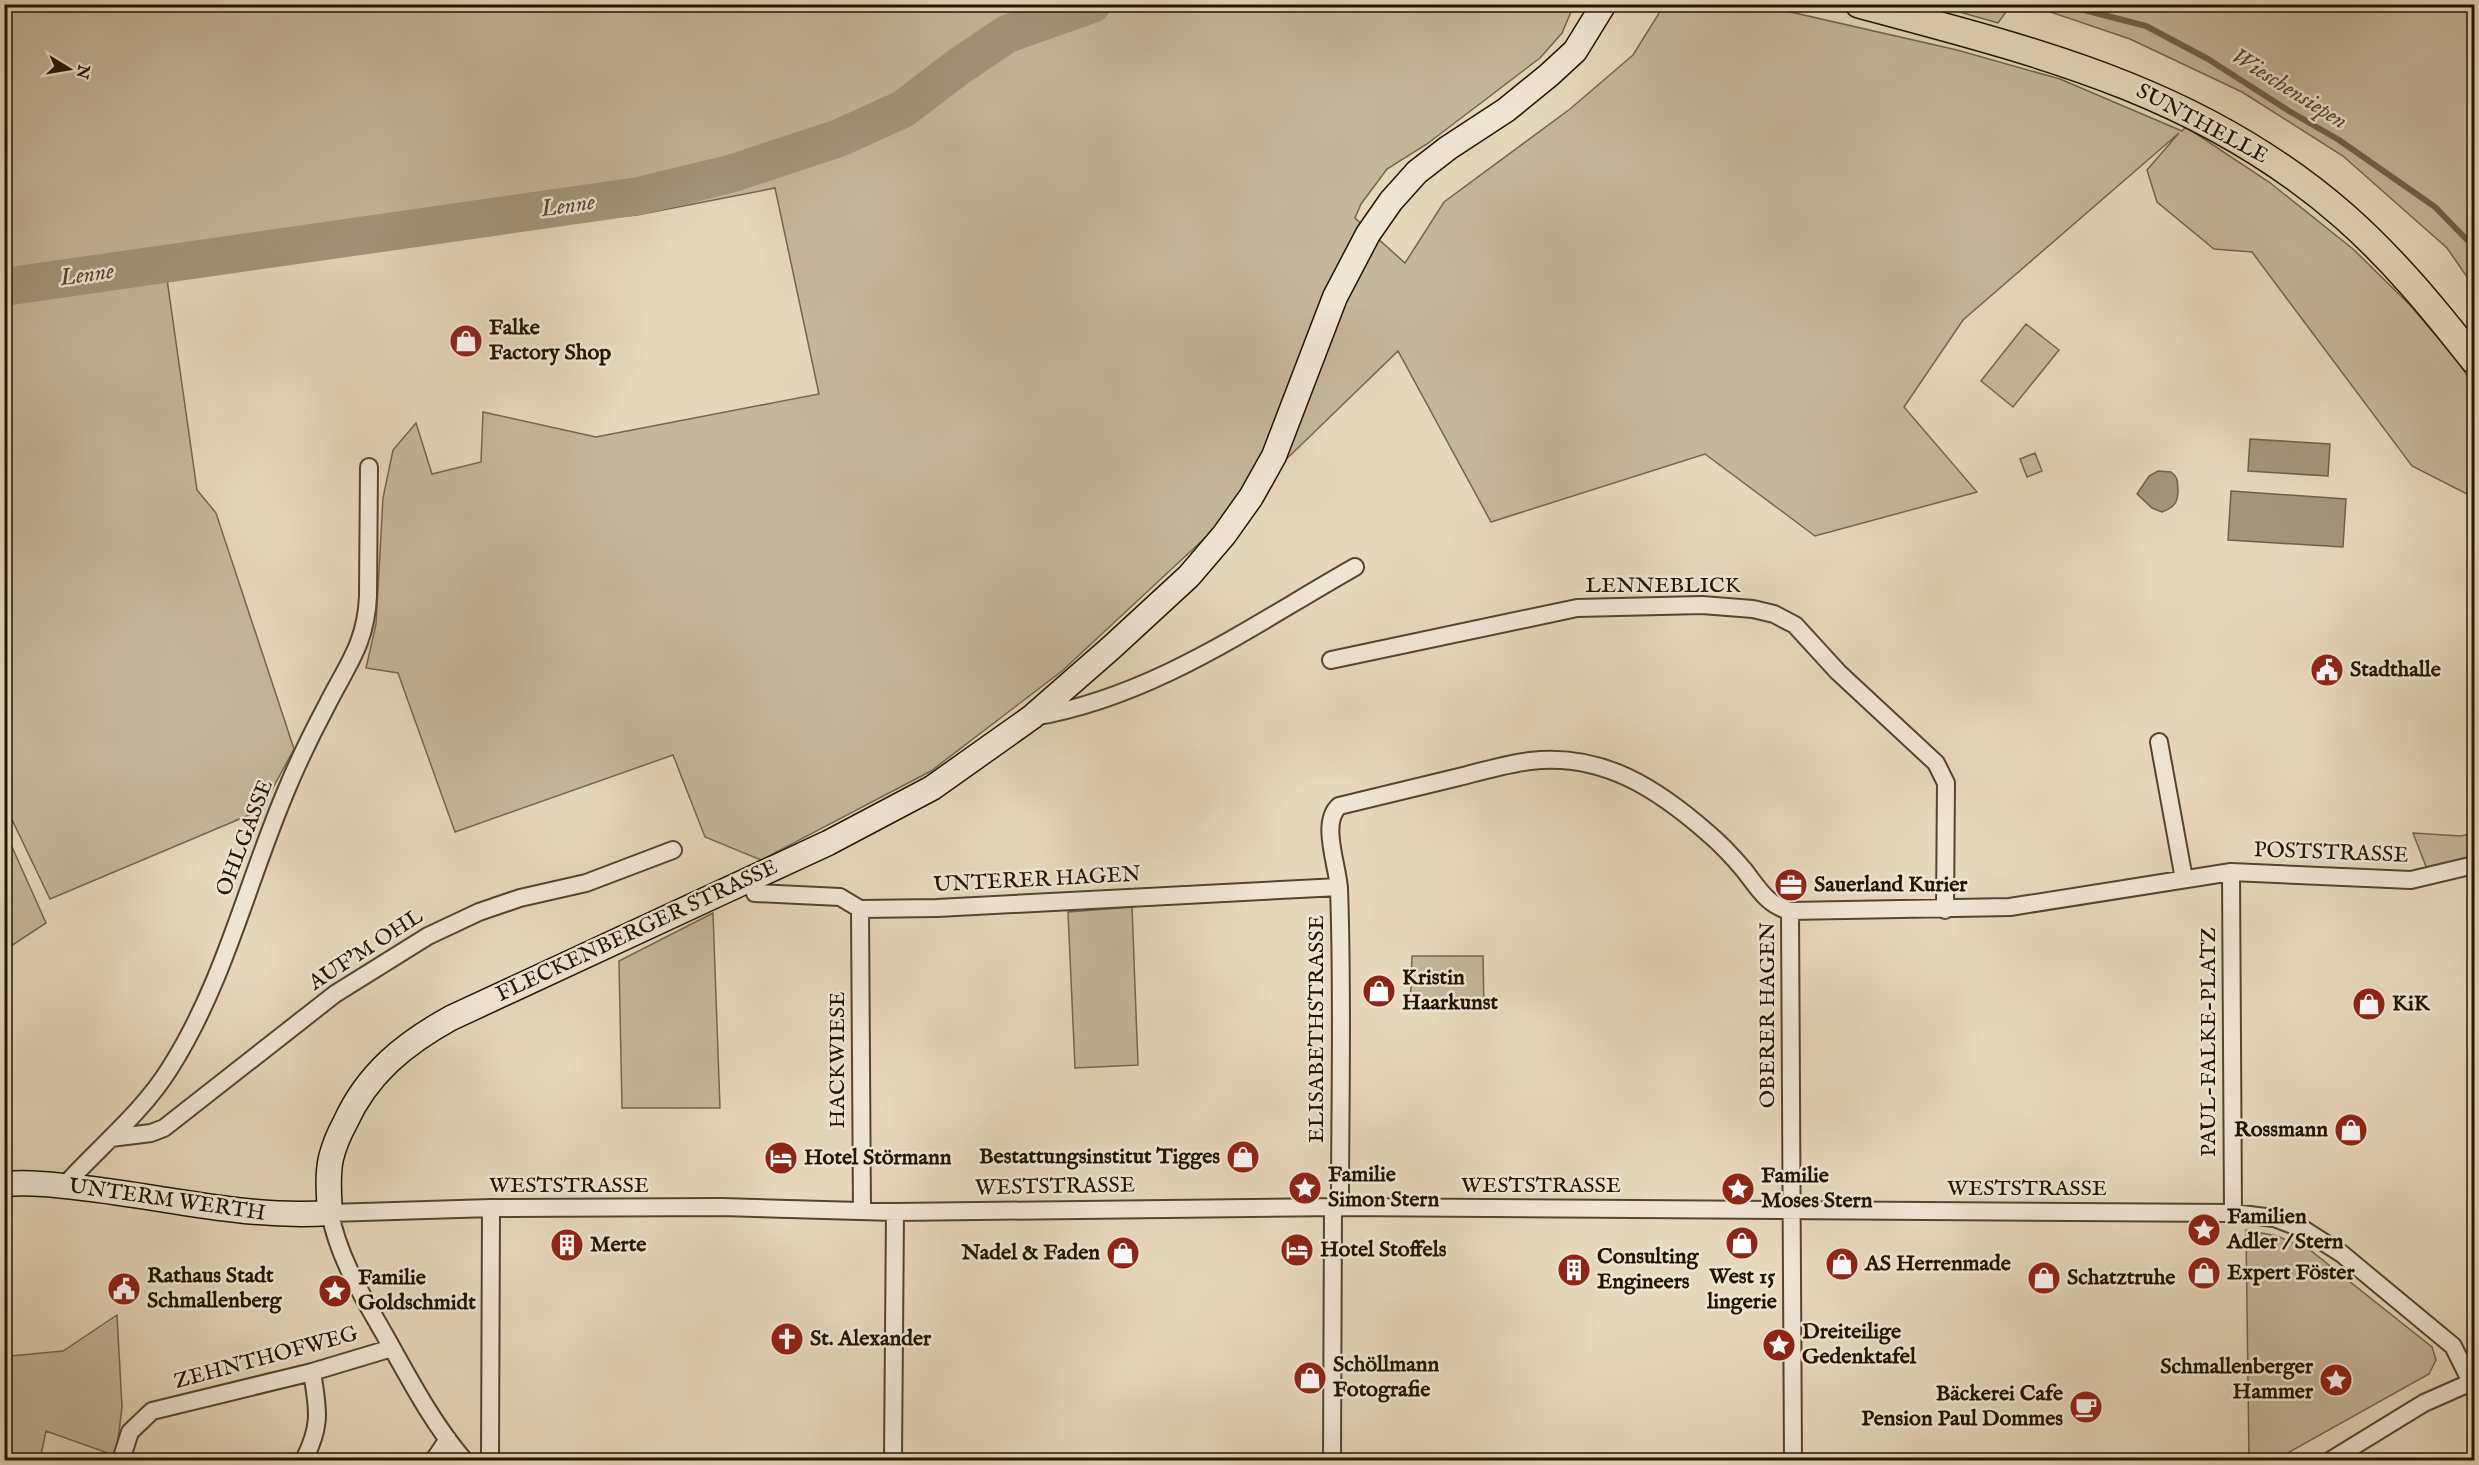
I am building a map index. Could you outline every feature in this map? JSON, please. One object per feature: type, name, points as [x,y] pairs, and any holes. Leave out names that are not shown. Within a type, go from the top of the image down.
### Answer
[{"type":"main road","name":"SUNTHELLE","points":[[1859,4],[2044,55],[2137,89],[2215,126],[2271,160],[2343,216],[2398,268],[2475,360]]},
{"type":"street","name":"FLECKENBERGER STRASSE","points":[[330,1213],[331,1158],[346,1121],[364,1087],[411,1041],[451,1018],[828,843],[932,788],[1032,717],[1190,576],[1224,535],[1251,497],[1274,456],[1335,297],[1368,234],[1391,201],[1417,172],[1448,148],[1506,110],[1575,51],[1604,4]]},
{"type":"street","name":"OHLGASSE","points":[[64,1186],[83,1163],[134,1116],[160,1084],[190,1034],[210,992],[264,843],[299,760],[362,640],[368,596],[369,467]]},
{"type":"street","name":"FLECKENBERGER STRASSE","points":[[1032,717],[1079,707],[1177,670],[1355,567]]},
{"type":"street","name":"LENNEBLICK","points":[[1331,660],[1577,608],[1702,605],[1753,609],[1774,614],[1795,625],[1838,672],[1936,763],[1946,783],[1945,910]]},
{"type":"street","points":[[2160,742],[2184,879]]},
{"type":"street","name":"OBERER HAGEN","points":[[1339,887],[1330,823],[1331,815],[1339,806],[1503,766],[1530,761],[1565,760],[1612,771],[1655,790],[1729,853],[1766,899],[1781,909],[1790,911],[1793,1461]]},
{"type":"street","name":"AUF'M OHL","points":[[111,1138],[151,1133],[164,1128],[335,994],[448,925],[520,898],[586,883],[673,850]]},
{"type":"street","name":"POSTSTRASSE","points":[[1790,911],[1945,910],[2010,907],[2231,872],[2411,880],[2475,865]]},
{"type":"street","name":"PAUL-FALKE-PLATZ","points":[[2231,872],[2233,1213]]},
{"type":"street","name":"UNTERER HAGEN","points":[[749,879],[755,893],[840,897],[860,909],[937,908],[1339,887]]},
{"type":"street","name":"ELISABETHSTRASSE","points":[[1332,1461],[1339,887]]},
{"type":"street","name":"HACKWIESE","points":[[860,909],[862,1211]]},
{"type":"street","name":"UNTERM WERTH","points":[[4,1184],[64,1186],[275,1214],[330,1213]]},
{"type":"street","name":"WESTSTRASSE","points":[[330,1213],[491,1208],[722,1208],[895,1212],[1336,1207],[2233,1213],[2274,1218],[2303,1229],[2342,1254],[2453,1346],[2473,1382]]},
{"type":"street","points":[[490,1461],[491,1208]]},
{"type":"street","points":[[893,1461],[895,1212]]},
{"type":"street","points":[[330,1213],[336,1242],[346,1266],[392,1348],[464,1461]]},
{"type":"street","name":"ZEHNTHOFWEG","points":[[121,1461],[130,1432],[152,1412],[312,1372],[392,1348]]},
{"type":"street","points":[[304,1461],[314,1439],[318,1420],[312,1372]]},
{"type":"street","points":[[2331,1461],[2424,1403],[2473,1382]]},
{"type":"street","points":[[434,1461],[448,1439]]},
{"type":"shaded area","points":[[5,5],[1574,5],[1562,33],[1540,58],[1427,144],[1387,169],[1361,204],[1355,218],[1405,263],[1444,202],[1570,109],[1633,55],[1662,5],[1760,5],[1957,50],[2060,79],[2182,131],[2186,127],[2269,182],[2353,249],[2410,305],[2460,364],[2474,387],[2474,513],[2471,496],[2412,466],[2252,252],[2214,249],[2157,202],[2147,170],[2179,133],[1963,320],[1904,407],[1977,492],[1815,536],[1705,454],[1491,522],[1398,351],[1206,537],[1062,671],[931,771],[761,860],[705,837],[673,755],[455,832],[398,673],[366,668],[376,624],[383,498],[393,450],[416,423],[432,474],[481,462],[483,412],[596,437],[819,394],[775,188],[637,215],[385,239],[166,272],[197,490],[216,513],[294,749],[261,810],[50,899],[5,805]]},
{"type":"shaded area","points":[[1935,5],[2011,5],[1998,23]]},
{"type":"shaded area","points":[[2030,5],[2474,5],[2474,287],[2447,248],[2343,156],[2242,92],[2130,39]]},
{"type":"shaded area","points":[[2026,324],[2059,350],[2013,407],[1981,381]]},
{"type":"shaded area","points":[[2250,439],[2330,444],[2328,476],[2248,471]]},
{"type":"shaded area","points":[[2035,453],[2042,471],[2027,477],[2020,459]]},
{"type":"shaded area","points":[[2158,471],[2171,472],[2177,482],[2176,501],[2173,506],[2162,512],[2152,508],[2137,494],[2149,476]]},
{"type":"shaded area","points":[[2231,491],[2346,499],[2343,547],[2228,540]]},
{"type":"shaded area","points":[[4,829],[46,923],[5,950],[4,950]]},
{"type":"shaded area","points":[[2413,833],[2461,836],[2474,833],[2474,856],[2427,869]]},
{"type":"shaded area","points":[[1132,907],[1138,1065],[1075,1068],[1068,912]]},
{"type":"shaded area","points":[[713,913],[720,1108],[622,1108],[619,961]]},
{"type":"shaded area","points":[[1412,956],[1483,956],[1484,1009],[1410,1009]]},
{"type":"shaded area","points":[[2246,1230],[2277,1236],[2310,1250],[2432,1347],[2436,1360],[2429,1374],[2275,1460],[2249,1460]]},
{"type":"shaded area","points":[[117,1315],[122,1407],[116,1456],[46,1431],[40,1460],[5,1460],[4,1353],[11,1356],[63,1351]]},
{"type":"waterway","name":"Lenne","points":[[4,287],[639,196],[730,174],[839,138],[903,109],[958,67],[1007,34],[1092,4]]},
{"type":"waterway","name":"Wieschensiepen","points":[[2061,4],[2146,26],[2208,59],[2339,140],[2435,207],[2474,247]]},
{"type":"place","name":"Falke Factory Shop","points":[[466,341]]},
{"type":"place","name":"Stadthalle","points":[[2327,670]]},
{"type":"place","name":"Sauerland Kurier","points":[[1791,885]]},
{"type":"place","name":"Kristin Haarkunst","points":[[1379,991]]},
{"type":"place","name":"KiK","points":[[2369,1004]]},
{"type":"place","name":"Rossmann","points":[[2351,1130]]},
{"type":"place","name":"Bestattungsinstitut Tigges","points":[[1243,1157]]},
{"type":"place","name":"Hotel Störmann","points":[[781,1158]]},
{"type":"place","name":"Familie Simon Stern","points":[[1305,1188]]},
{"type":"place","name":"Familie Moses Stern","points":[[1738,1189]]},
{"type":"place","name":"Familien Adler / Stern","points":[[2204,1230]]},
{"type":"place","name":"West 15 lingerie","points":[[1742,1243]]},
{"type":"place","name":"Merte","points":[[567,1245]]},
{"type":"place","name":"Hotel Stoffels","points":[[1297,1250]]},
{"type":"place","name":"Nadel & Faden","points":[[1123,1253]]},
{"type":"place","name":"AS Herrenmade","points":[[1842,1264]]},
{"type":"place","name":"Consulting Engineers","points":[[1574,1270]]},
{"type":"place","name":"Expert Föster","points":[[2204,1273]]},
{"type":"place","name":"Schatztruhe","points":[[2044,1278]]},
{"type":"place","name":"Rathaus Stadt Schmallenberg","points":[[124,1289]]},
{"type":"place","name":"Familie Goldschmidt","points":[[335,1291]]},
{"type":"place","name":"St. Alexander","points":[[787,1339]]},
{"type":"place","name":"Dreiteilige Gedenktafel","points":[[1779,1345]]},
{"type":"place","name":"Schöllmann Fotografie","points":[[1310,1378]]},
{"type":"place","name":"Schmallenberger Hammer","points":[[2336,1380]]},
{"type":"place","name":"Bäckerei Cafe Pension Paul Dommes","points":[[2086,1407]]}]
